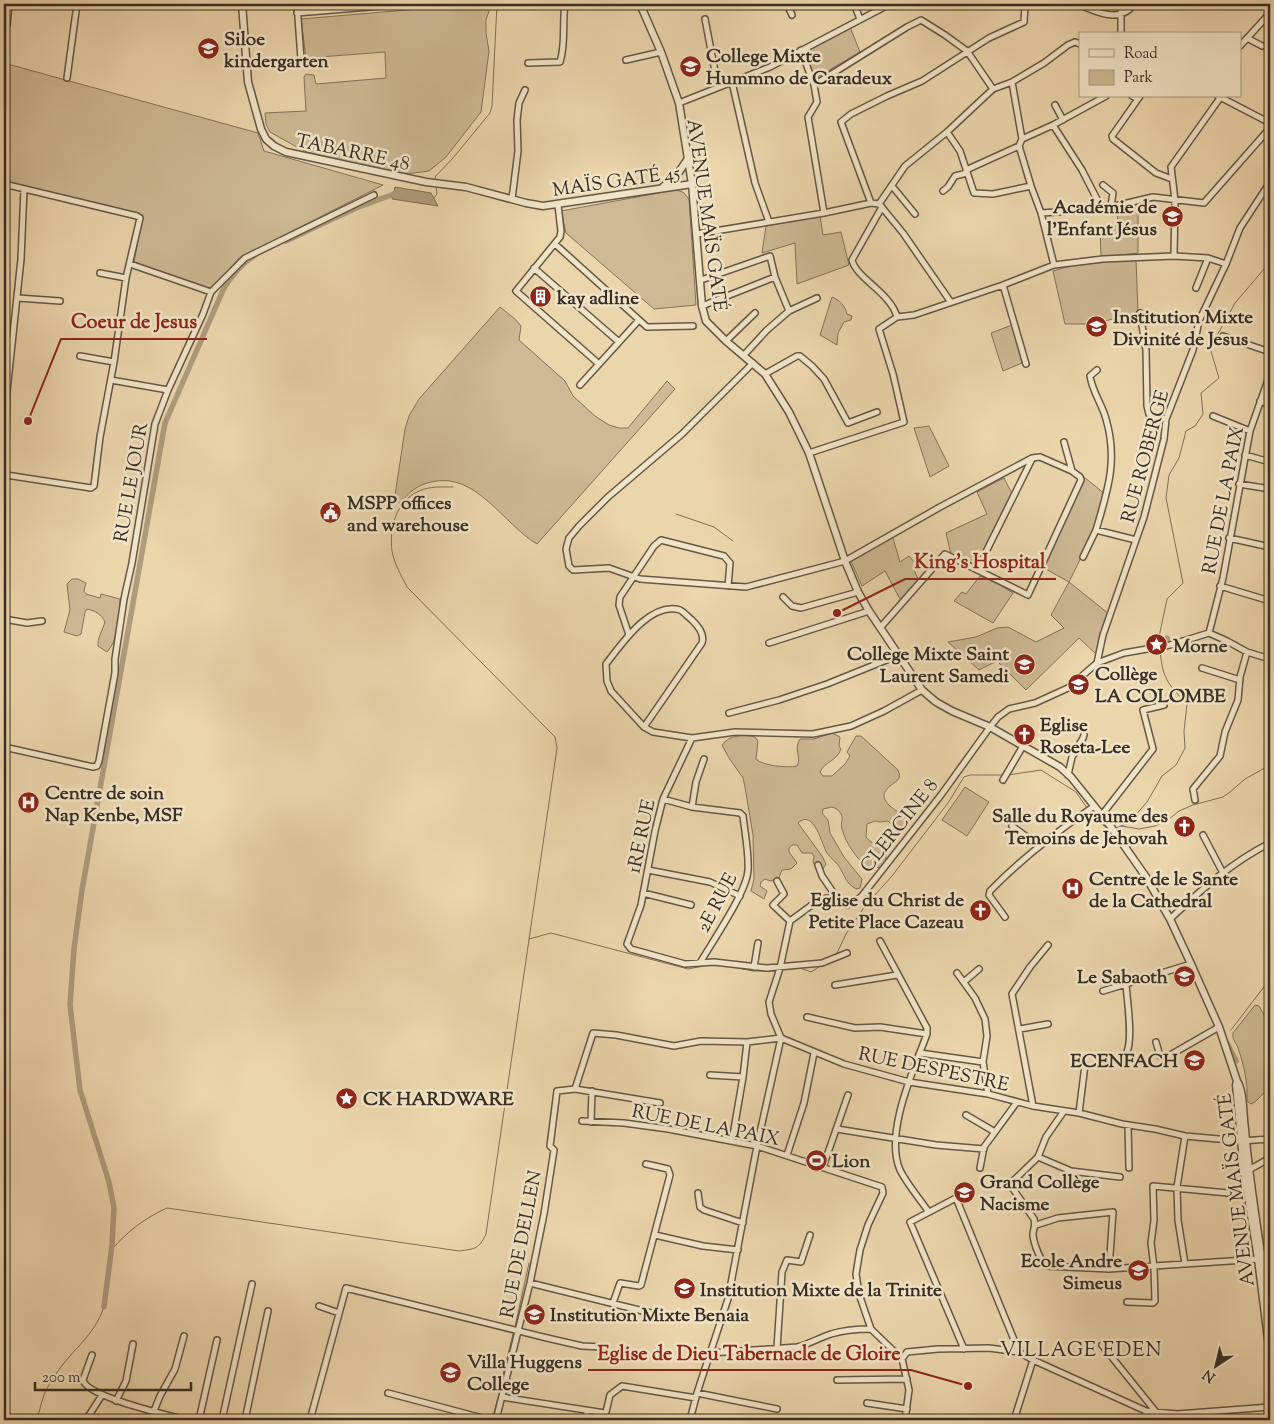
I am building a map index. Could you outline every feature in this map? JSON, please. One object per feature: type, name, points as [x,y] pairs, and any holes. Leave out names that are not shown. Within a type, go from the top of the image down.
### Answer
[{"type":"street","points":[[7,26],[10,4]]},
{"type":"street","points":[[67,78],[73,20],[77,4]]},
{"type":"street","name":"TABARRE 48","points":[[242,4],[248,82],[261,130],[266,139],[274,146],[286,152],[426,182]]},
{"type":"street","points":[[297,4],[301,59]]},
{"type":"street","points":[[297,13],[405,4]]},
{"type":"street","points":[[528,63],[560,62],[564,50],[563,19],[565,4]]},
{"type":"street","name":"AVENUE MAÏS GATÉ","points":[[642,4],[679,103],[692,184],[702,306],[706,321],[726,341],[765,374],[789,412],[808,453],[845,561],[858,592],[922,690],[936,702],[990,727],[1060,767],[1068,774],[1092,808],[1112,829],[1146,877],[1170,919],[1219,1027],[1237,1081],[1240,1084],[1243,1140],[1247,1171],[1270,1316]]},
{"type":"street","points":[[787,4],[792,15]]},
{"type":"street","points":[[854,4],[860,19]]},
{"type":"street","points":[[679,103],[770,67],[890,4]]},
{"type":"street","points":[[871,203],[841,122],[851,114],[922,81],[967,51],[1024,22],[1025,4]]},
{"type":"street","points":[[1078,4],[1099,14],[1122,14],[1134,4]]},
{"type":"street","points":[[1121,4],[1121,32]]},
{"type":"street","points":[[1242,44],[1270,13]]},
{"type":"street","points":[[705,19],[718,87]]},
{"type":"street","points":[[814,85],[921,20],[967,51],[993,89]]},
{"type":"street","points":[[1247,38],[1262,46]]},
{"type":"street","points":[[898,317],[896,311],[880,291],[854,266],[852,260],[880,205],[905,166],[947,132],[993,89],[1012,82],[1044,63],[1068,45],[1075,42],[1079,44]]},
{"type":"street","points":[[801,50],[814,85],[817,102],[808,117],[824,213]]},
{"type":"street","points":[[626,60],[661,52]]},
{"type":"street","points":[[732,82],[755,183],[769,222]]},
{"type":"street","points":[[1012,82],[1022,139],[1019,146],[1041,213],[1054,265]]},
{"type":"street","points":[[512,199],[518,152],[517,120],[525,90]]},
{"type":"street","points":[[1022,139],[1063,120],[1102,98]]},
{"type":"street","points":[[1139,98],[1112,136],[1113,139],[1156,173],[1172,179]]},
{"type":"street","points":[[1174,256],[1175,200],[1171,167],[1218,98]]},
{"type":"street","points":[[1221,98],[1270,124]]},
{"type":"street","points":[[1055,105],[1063,120]]},
{"type":"street","points":[[1053,125],[1082,170],[1102,209]]},
{"type":"street","points":[[1041,213],[1102,209],[1153,197],[1204,203],[1270,128]]},
{"type":"street","points":[[947,132],[960,151],[974,193],[993,194],[1031,186]]},
{"type":"street","points":[[942,191],[948,187],[955,176],[1019,146]]},
{"type":"street","points":[[662,188],[679,172],[687,160]]},
{"type":"street","name":"MAÏS GATÉ 45","points":[[426,182],[466,187],[543,206],[692,184]]},
{"type":"street","name":"RUE ROBERGE","points":[[1097,663],[1103,635],[1144,517],[1164,439],[1166,419],[1193,350],[1199,320],[1226,264],[1240,228],[1270,182]]},
{"type":"street","points":[[4,184],[140,218],[126,278],[93,487],[6,475]]},
{"type":"street","points":[[1103,185],[1113,193],[1111,206]]},
{"type":"street","points":[[892,186],[915,214]]},
{"type":"street","points":[[4,542],[7,391],[18,298],[24,189]]},
{"type":"street","points":[[130,264],[211,292],[246,258],[374,196]]},
{"type":"street","points":[[697,234],[824,213],[871,203],[880,205],[903,233],[950,301]]},
{"type":"street","points":[[558,205],[560,237],[516,291],[599,364]]},
{"type":"street","points":[[555,244],[647,327],[692,326]]},
{"type":"street","points":[[700,280],[768,256],[772,258],[775,277],[789,311]]},
{"type":"street","points":[[808,453],[904,422],[893,374],[879,329],[898,317],[914,315],[1054,265],[1102,259],[1174,256],[1208,258],[1226,264]]},
{"type":"street","points":[[1196,288],[1208,258]]},
{"type":"street","points":[[534,268],[619,342]]},
{"type":"street","points":[[100,273],[126,278]]},
{"type":"street","points":[[702,306],[775,277]]},
{"type":"street","points":[[1002,285],[1026,364]]},
{"type":"street","name":"RUE LE JOUR","points":[[4,747],[93,767],[97,766],[108,715],[124,599],[132,564],[155,424],[211,292]]},
{"type":"street","points":[[18,298],[60,301]]},
{"type":"street","points":[[744,355],[789,311],[817,298]]},
{"type":"street","points":[[726,341],[755,313]]},
{"type":"street","points":[[1140,313],[1146,350],[1147,406],[1149,414],[1153,417],[1166,419]]},
{"type":"street","points":[[580,385],[639,320]]},
{"type":"street","points":[[1224,336],[1270,352]]},
{"type":"street","points":[[80,356],[114,362]]},
{"type":"street","points":[[765,374],[800,356],[824,379],[848,423],[878,412]]},
{"type":"street","points":[[753,363],[682,434],[608,497],[579,526],[567,544],[566,556],[569,566],[573,570],[609,568],[632,577],[746,587],[845,561],[1032,458],[1040,457],[1072,471],[1081,480],[1028,595],[945,554],[880,628]]},
{"type":"street","points":[[1083,557],[1096,530],[1110,480],[1112,464],[1110,432],[1102,405],[1091,384],[1090,376],[1097,370]]},
{"type":"street","name":"RUE DE LA PAIX","points":[[1209,633],[1250,430],[1270,374]]},
{"type":"street","points":[[111,380],[168,390]]},
{"type":"street","points":[[1260,401],[1270,404]]},
{"type":"street","points":[[1213,416],[1250,430]]},
{"type":"street","points":[[1064,442],[1072,471]]},
{"type":"street","points":[[1245,455],[1270,462]]},
{"type":"street","points":[[977,570],[1032,458]]},
{"type":"street","points":[[1239,484],[1270,489]]},
{"type":"street","points":[[1096,530],[1136,540]]},
{"type":"street","points":[[1229,538],[1270,547]]},
{"type":"street","points":[[629,635],[619,602],[632,577],[658,542],[664,540],[724,556],[730,563],[728,586]]},
{"type":"street","points":[[1220,586],[1270,601]]},
{"type":"street","points":[[783,597],[792,606],[801,608],[858,592]]},
{"type":"street","points":[[644,727],[704,638],[695,622],[681,611],[662,610],[655,613],[629,635],[606,664],[605,668],[611,691],[644,727],[653,732],[692,738],[735,732],[813,734],[851,726],[884,711],[922,690]]},
{"type":"street","points":[[769,643],[869,611]]},
{"type":"street","points":[[4,619],[27,623],[42,621]]},
{"type":"street","points":[[1097,663],[1124,653],[1164,646],[1209,633],[1248,652],[1270,658]]},
{"type":"street","points":[[1195,800],[1193,789],[1220,756],[1225,732],[1238,700],[1240,680],[1248,652]]},
{"type":"street","points":[[729,713],[779,700],[827,684],[899,655]]},
{"type":"street","name":"CLERCINE 8","points":[[841,904],[846,905],[861,897],[941,795],[998,717],[1009,709],[1035,703],[1068,688],[1097,663]]},
{"type":"street","points":[[1202,668],[1240,680]]},
{"type":"street","points":[[1100,816],[1152,749],[1143,710],[1164,705]]},
{"type":"street","points":[[1068,774],[1072,758],[1084,735]]},
{"type":"street","name":"1RE RUE","points":[[692,738],[663,799],[641,905],[627,944],[631,949],[682,964],[700,962]]},
{"type":"street","points":[[1004,780],[1023,746]]},
{"type":"street","points":[[692,807],[696,782],[704,759]]},
{"type":"street","name":"2E RUE","points":[[663,799],[692,807],[742,814],[748,871],[740,896],[700,962]]},
{"type":"street","points":[[1005,917],[989,895],[990,891],[1039,846],[1092,808]]},
{"type":"street","points":[[1012,826],[1039,846]]},
{"type":"street","points":[[1204,835],[1223,872]]},
{"type":"street","points":[[1170,919],[1223,872],[1270,843]]},
{"type":"street","points":[[818,865],[831,891],[841,904]]},
{"type":"street","points":[[648,870],[710,882],[740,896]]},
{"type":"street","points":[[777,882],[784,894],[773,905],[790,921]]},
{"type":"street","points":[[643,893],[691,904]]},
{"type":"street","points":[[690,1420],[728,1299],[757,1146],[781,1038],[771,1014],[769,1002],[780,969],[790,921],[820,899],[829,898],[841,904]]},
{"type":"street","points":[[880,941],[926,1025],[927,1034],[901,1105],[896,1140],[898,1163],[901,1171],[928,1211]]},
{"type":"street","points":[[754,967],[758,943]]},
{"type":"street","points":[[1033,1106],[1012,994],[1048,945]]},
{"type":"street","points":[[700,962],[718,962],[780,969],[822,963],[847,953]]},
{"type":"street","points":[[1103,991],[1191,964]]},
{"type":"street","points":[[965,981],[979,969]]},
{"type":"street","points":[[957,973],[965,981],[976,998],[985,1019],[987,1036],[983,1062],[988,1094]]},
{"type":"street","points":[[835,986],[897,975]]},
{"type":"street","points":[[1119,1061],[1127,1055],[1129,1046],[1129,1014],[1126,984]]},
{"type":"street","points":[[807,1017],[855,1028],[880,1027],[927,1034]]},
{"type":"street","points":[[1020,1029],[1048,1024]]},
{"type":"street","points":[[1156,1042],[1160,1056],[1165,1058],[1219,1027]]},
{"type":"street","points":[[660,1102],[575,1089],[593,1032],[674,1046],[701,1042],[747,1042],[781,1038]]},
{"type":"street","name":"RUE DESPESTRE","points":[[781,1038],[844,1064],[909,1082],[988,1094],[1033,1106],[1079,1113],[1185,1136],[1243,1140],[1270,1139]]},
{"type":"street","points":[[732,1141],[747,1042]]},
{"type":"street","points":[[787,1155],[804,1103],[814,1053]]},
{"type":"street","points":[[920,1053],[983,1062]]},
{"type":"street","points":[[1079,1113],[1085,1065]]},
{"type":"street","points":[[710,1075],[743,1077]]},
{"type":"street","name":"RUE DE DELLEN","points":[[496,1420],[530,1283],[544,1214],[554,1150],[550,1146],[557,1091],[575,1089]]},
{"type":"street","points":[[591,1122],[592,1091]]},
{"type":"street","points":[[823,1167],[848,1095]]},
{"type":"street","points":[[980,1168],[984,1149],[1017,1102]]},
{"type":"street","points":[[1064,1111],[1046,1137],[1038,1157],[1011,1183],[1011,1186],[1034,1219],[1036,1225],[1033,1238],[1041,1260],[1046,1266],[1154,1267],[1260,1259]]},
{"type":"street","points":[[966,1115],[995,1132]]},
{"type":"street","name":"RUE DE LA PAIX","points":[[582,1121],[624,1123],[668,1129],[757,1146],[880,1185],[883,1188],[882,1193],[868,1225],[856,1268],[859,1294],[871,1329]]},
{"type":"street","points":[[1128,1125],[1129,1168]]},
{"type":"street","points":[[837,1129],[896,1140],[984,1149]]},
{"type":"street","points":[[1185,1136],[1177,1187],[1178,1220],[1185,1264]]},
{"type":"street","points":[[1038,1157],[1071,1171],[1120,1177]]},
{"type":"street","points":[[1247,1171],[1270,1158]]},
{"type":"street","points":[[613,1303],[620,1283],[641,1285],[670,1175],[670,1170],[668,1169],[646,1164]]},
{"type":"street","points":[[1127,1302],[1154,1302],[1154,1267],[1151,1243],[1154,1220],[1153,1186],[1228,1193]]},
{"type":"street","points":[[698,1193],[700,1207],[704,1210],[743,1223]]},
{"type":"street","points":[[964,1350],[910,1222],[956,1198],[1019,1352]]},
{"type":"street","points":[[1036,1225],[1058,1218],[1113,1212],[1109,1268]]},
{"type":"street","points":[[655,1235],[703,1246],[738,1250]]},
{"type":"street","points":[[777,1348],[782,1272],[787,1260],[801,1262],[810,1236]]},
{"type":"street","name":"AVENUE MAÏS GATÉ","points":[[1260,1259],[1270,1355]]},
{"type":"street","points":[[530,1283],[659,1314]]},
{"type":"street","points":[[222,1420],[252,1284]]},
{"type":"street","points":[[310,1420],[346,1288],[582,1346],[602,1347]]},
{"type":"street","points":[[319,1306],[339,1313]]},
{"type":"street","points":[[245,1420],[268,1311]]},
{"type":"street","points":[[711,1353],[804,1345],[832,1334],[852,1329],[871,1329],[902,1359],[909,1390],[905,1420]]},
{"type":"street","points":[[154,1412],[160,1396],[175,1369],[184,1336]]},
{"type":"street","points":[[199,1420],[217,1340]]},
{"type":"street","points":[[116,1401],[126,1381],[133,1344]]},
{"type":"street","points":[[1102,1346],[1156,1412]]},
{"type":"street","points":[[902,1359],[907,1352],[938,1349],[964,1350],[988,1348],[1019,1352],[1146,1411],[1176,1417],[1270,1407]]},
{"type":"street","points":[[92,1356],[83,1382],[102,1395],[116,1401],[186,1420]]},
{"type":"street","points":[[1014,1420],[1033,1360]]},
{"type":"street","points":[[837,1380],[907,1378]]},
{"type":"street","points":[[502,1397],[587,1412],[606,1413],[610,1395],[622,1386],[777,1409]]},
{"type":"street","points":[[388,1393],[490,1420]]},
{"type":"street","points":[[86,1420],[102,1395]]},
{"type":"street","points":[[867,1403],[907,1409]]},
{"type":"street","points":[[1145,1420],[1146,1411]]},
{"type":"street","points":[[586,1420],[587,1412]]},
{"type":"green space","points":[[484,4],[490,8],[486,20],[489,51],[481,112],[446,157],[429,171],[406,174],[307,152],[270,132],[266,124],[265,113],[306,111],[304,77],[306,74],[314,75],[316,84],[386,78],[385,52],[306,58],[301,19]]},
{"type":"green space","points":[[850,27],[860,52],[814,79],[806,52]]},
{"type":"green space","points":[[4,63],[258,133],[264,151],[383,185],[239,258],[212,289],[134,262],[143,215],[4,182]]},
{"type":"green space","points":[[675,190],[683,192],[689,199],[696,305],[654,309],[566,233],[561,211]]},
{"type":"green space","points":[[1138,203],[1138,253],[1101,257],[1100,227],[1119,226],[1116,209]]},
{"type":"green space","points":[[820,216],[823,235],[841,232],[849,265],[797,284],[795,243],[762,253],[766,226]]},
{"type":"green space","points":[[1115,260],[1136,260],[1138,312],[1094,324],[1065,324],[1053,271],[1070,266]]},
{"type":"green space","points":[[832,297],[841,303],[847,314],[852,316],[851,320],[844,322],[838,333],[837,345],[820,335]]},
{"type":"green space","points":[[500,307],[521,326],[519,340],[565,381],[573,396],[595,416],[609,425],[628,428],[667,381],[675,389],[537,544],[488,501],[462,484],[447,481],[431,482],[413,490],[400,503],[394,502],[405,429],[409,416],[419,399]]},
{"type":"green space","points":[[1012,325],[1022,363],[1003,371],[991,333]]},
{"type":"green space","points":[[929,426],[949,466],[930,477],[914,428]]},
{"type":"green space","points":[[1084,477],[1105,494],[1094,531],[1069,582],[1044,568]]},
{"type":"green space","points":[[1004,478],[1012,494],[975,567],[951,555],[946,533],[987,514],[977,492]]},
{"type":"green space","points":[[892,535],[900,562],[909,556],[915,563],[914,570],[919,581],[901,601],[885,571],[862,586],[851,561]]},
{"type":"green space","points":[[980,576],[1013,593],[993,623],[954,601],[962,592],[966,594]]},
{"type":"green space","points":[[72,579],[78,579],[86,583],[84,591],[86,594],[100,598],[101,594],[120,599],[116,634],[107,652],[98,646],[99,637],[105,622],[96,612],[87,609],[81,634],[77,636],[64,632],[70,610],[67,584]]},
{"type":"green space","points":[[1069,582],[1109,614],[1097,655],[1079,638],[1026,690],[997,661],[979,670],[948,642],[976,637],[997,628],[1008,627],[1036,642],[1064,628],[1051,615]]},
{"type":"green space","points":[[832,733],[840,737],[839,746],[841,749],[837,756],[824,766],[820,772],[823,776],[832,776],[845,764],[850,756],[847,752],[856,736],[861,736],[898,770],[899,778],[884,793],[884,798],[890,806],[908,817],[909,826],[903,832],[898,831],[888,821],[875,821],[867,824],[866,837],[882,849],[886,855],[883,867],[868,868],[849,846],[842,829],[842,818],[839,811],[832,807],[823,809],[822,813],[828,820],[830,833],[844,857],[862,879],[860,888],[856,889],[848,882],[839,866],[827,853],[817,829],[809,820],[804,820],[798,823],[826,864],[821,872],[817,871],[812,853],[802,853],[797,845],[792,845],[789,848],[789,852],[797,863],[791,869],[782,870],[779,878],[770,881],[765,879],[761,882],[760,886],[767,891],[764,899],[751,891],[754,879],[753,835],[743,778],[722,745],[729,739],[737,736],[755,737],[758,741],[756,759],[769,765],[793,767],[797,766],[799,760],[797,747],[800,739],[814,739]]},
{"type":"green space","points":[[965,787],[989,802],[967,836],[942,820]]},
{"type":"green space","points":[[1255,1005],[1259,1006],[1270,1026],[1270,1087],[1251,1104],[1247,1101],[1244,1067],[1233,1033]]},
{"type":"shaded area","points":[[395,187],[431,193],[438,206],[392,199]]},
{"type":"waterway","points":[[435,182],[435,177],[490,113],[492,106],[497,4]]},
{"type":"waterway","points":[[434,198],[437,194],[436,186]]},
{"type":"waterway","points":[[286,241],[356,208],[394,194]]},
{"type":"waterway","points":[[104,1307],[112,1245],[114,1208],[109,1182],[80,1090],[70,1005],[74,949],[82,890],[165,423],[224,288],[237,270],[255,255]]},
{"type":"waterway","points":[[1159,644],[1167,599],[1183,583],[1166,498],[1169,475],[1179,458],[1186,431],[1195,426],[1203,414],[1201,393],[1219,378],[1210,348],[1235,303],[1270,262]]},
{"type":"waterway","points":[[112,1249],[137,1225],[167,1208],[459,1251],[476,1247],[481,1243],[486,1234],[557,748],[555,737],[407,587],[396,564],[391,542],[393,525],[405,501],[423,489],[453,487]]},
{"type":"waterway","points":[[676,514],[714,527],[733,541]]},
{"type":"waterway","points":[[1167,638],[1169,643]]},
{"type":"waterway","points":[[1116,828],[1129,823],[1147,802],[1162,776],[1176,765],[1185,748],[1184,731],[1187,704],[1170,685],[1164,673],[1160,648]]},
{"type":"waterway","points":[[1121,826],[1139,829],[1155,826],[1168,820],[1179,811],[1193,805],[1223,797],[1245,779],[1270,765]]},
{"type":"waterway","points":[[1008,775],[1041,770],[1076,792],[1087,808]]},
{"type":"waterway","points":[[833,956],[837,953],[846,934],[865,906],[892,876],[948,803],[964,777],[970,775],[1004,775]]},
{"type":"waterway","points":[[1089,811],[1097,821],[1110,830]]},
{"type":"waterway","points":[[529,939],[551,933],[688,969],[713,964]]},
{"type":"waterway","points":[[722,965],[753,971],[777,971]]},
{"type":"waterway","points":[[781,970],[800,968],[811,972],[822,965]]},
{"type":"waterway","points":[[1231,1030],[1270,979]]},
{"type":"waterway","points":[[1227,1043],[1236,1061]]},
{"type":"waterway","points":[[515,1327],[529,1263]]},
{"type":"waterway","points":[[36,1420],[49,1385],[62,1365],[94,1327],[104,1307]]},
{"type":"waterway","points":[[500,1387],[513,1334]]},
{"type":"waterway","points":[[492,1420],[498,1398]]},
{"type":"waterway","points":[[4,1411],[11,1420]]},
{"type":"place","name":"Siloe kindergarten","points":[[208,49]]},
{"type":"place","name":"College Mixte Hummno de Caradeux","points":[[690,66]]},
{"type":"place","name":"Académie de l'Enfant Jésus","points":[[1173,217]]},
{"type":"place","name":"kay adline","points":[[541,297]]},
{"type":"place","name":"Institution Mixte Divinité de Jesus","points":[[1097,327]]},
{"type":"place","name":"Coeur de Jesus","points":[[28,421]]},
{"type":"place","name":"MSPP offices and warehouse","points":[[331,513]]},
{"type":"place","name":"King's Hospital","points":[[837,613]]},
{"type":"place","name":"Morne","points":[[1157,645]]},
{"type":"place","name":"College Mixte Saint Laurent Samedi","points":[[1025,664]]},
{"type":"place","name":"Collège LA COLOMBE","points":[[1079,684]]},
{"type":"place","name":"Eglise Roseta-Lee","points":[[1024,735]]},
{"type":"place","name":"Centre de soin Nap Kenbe, MSF","points":[[29,803]]},
{"type":"place","name":"Salle du Royaume des Temoins de Jehovah","points":[[1184,826]]},
{"type":"place","name":"Centre de le Sante de la Cathedral","points":[[1073,889]]},
{"type":"place","name":"Eglise du Christ de Petite Place Cazeau","points":[[980,910]]},
{"type":"place","name":"Le Sabaoth","points":[[1184,976]]},
{"type":"place","name":"ECENFACH","points":[[1194,1060]]},
{"type":"place","name":"CK HARDWARE","points":[[347,1098]]},
{"type":"place","name":"Lion","points":[[816,1160]]},
{"type":"place","name":"Grand Collège Nacisme","points":[[964,1192]]},
{"type":"place","name":"Ecole Andre Simeus","points":[[1138,1271]]},
{"type":"place","name":"Institution Mixte de la Trinite","points":[[684,1289]]},
{"type":"place","name":"Institution Mixte Benaia","points":[[534,1314]]},
{"type":"place","name":"Villa Huggens College","points":[[451,1372]]},
{"type":"place","name":"Eglise de Dieu Tabernacle de Gloire","points":[[968,1386]]},
{"type":"district","name":"VILLAGE EDEN","points":[[1081,1349]]}]
